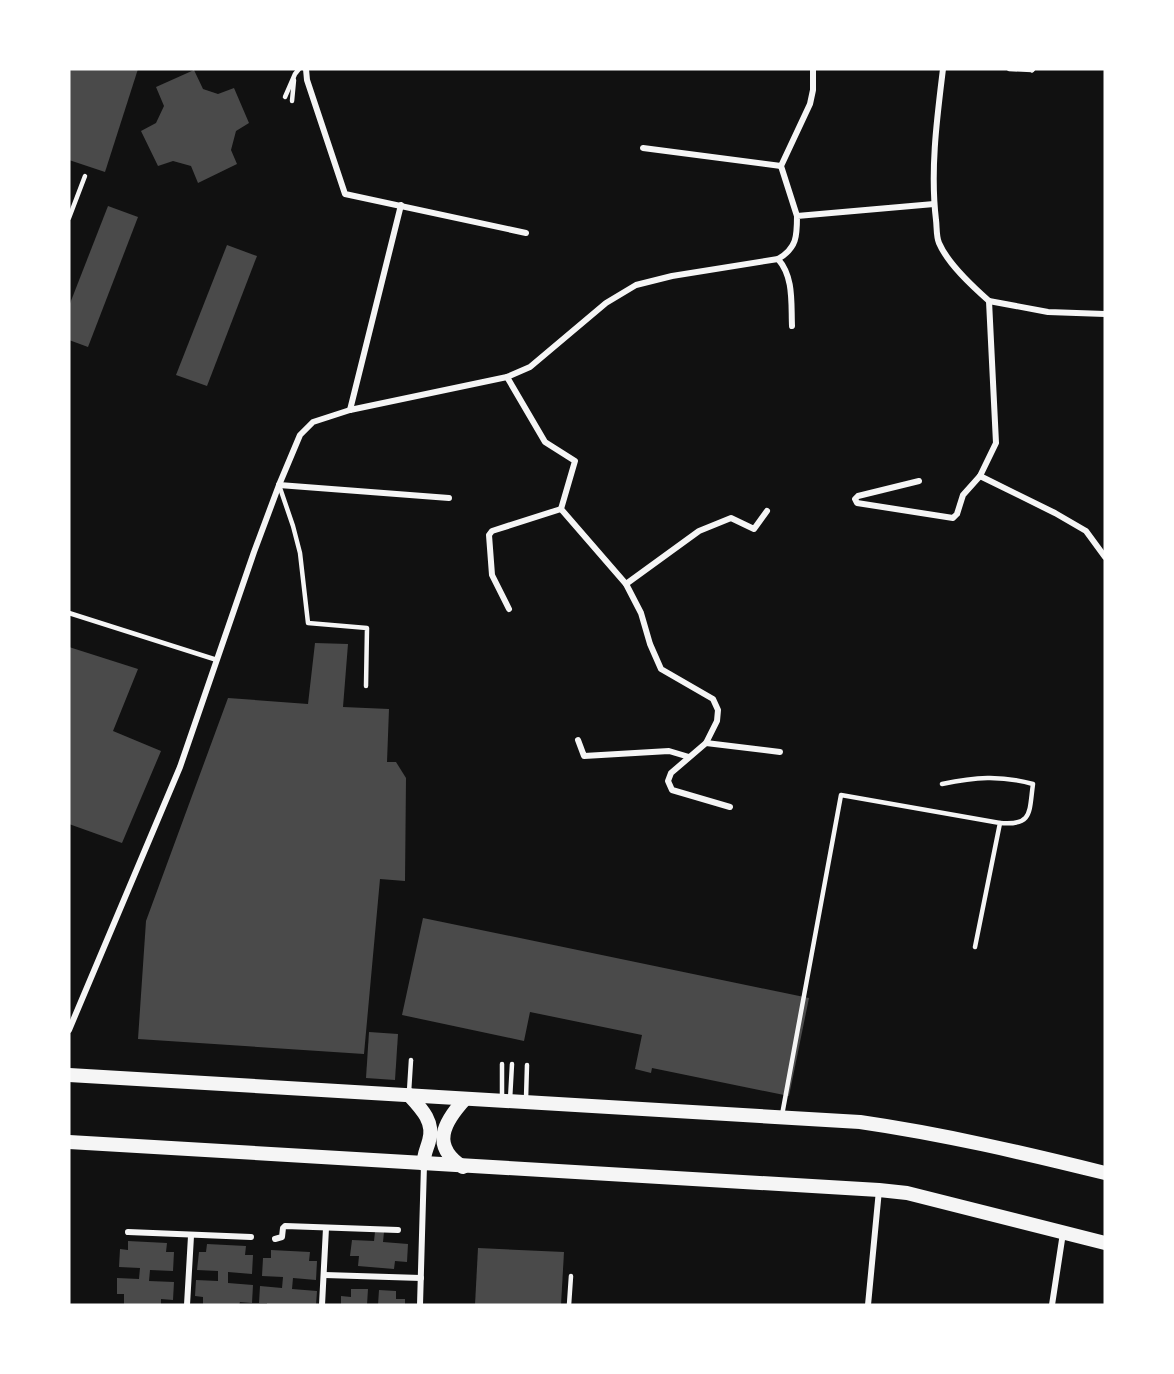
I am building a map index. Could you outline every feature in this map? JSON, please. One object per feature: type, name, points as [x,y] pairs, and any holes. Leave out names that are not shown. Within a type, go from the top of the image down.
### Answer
[{"type":"main road","points":[[69,1075],[860,1122],[919,1130],[990,1144],[1105,1173]]},
{"type":"main road","points":[[409,1095],[423,1110],[430,1126],[430,1135],[423,1156],[424,1164]]},
{"type":"main road","points":[[463,1167],[447,1151],[443,1136],[447,1120],[465,1099]]},
{"type":"main road","points":[[69,1142],[879,1190],[908,1193],[1105,1243]]},
{"type":"street","points":[[306,69],[307,80],[345,194],[525,233]]},
{"type":"street","points":[[69,1030],[180,767],[279,485],[304,429],[313,422],[350,410],[507,377],[530,367],[606,303],[636,285],[672,276],[778,259],[790,252],[797,237],[798,216],[781,166],[810,104],[813,69]]},
{"type":"street","points":[[943,69],[934,175],[938,242],[961,275],[989,302],[1048,312],[1105,314]]},
{"type":"street","points":[[643,148],[781,166]]},
{"type":"street","points":[[798,216],[934,204]]},
{"type":"street","points":[[350,410],[401,205]]},
{"type":"street","points":[[778,259],[786,267],[790,278],[792,326]]},
{"type":"street","points":[[918,481],[858,496],[855,500],[857,503],[953,518],[957,514],[963,495],[980,476],[996,443],[989,302]]},
{"type":"street","points":[[507,377],[545,442],[575,461],[561,509]]},
{"type":"street","points":[[980,476],[1086,531],[1105,556]]},
{"type":"street","points":[[279,485],[449,498]]},
{"type":"street","points":[[561,509],[626,584],[641,613],[650,644],[661,669],[713,699],[718,710],[717,721],[706,743],[671,773],[668,781],[672,790],[730,807]]},
{"type":"street","points":[[509,609],[492,575],[489,535],[492,531],[561,509]]},
{"type":"street","points":[[626,584],[699,531],[731,518],[754,530],[767,511]]},
{"type":"street","points":[[578,740],[584,756],[669,751],[689,757]]},
{"type":"street","points":[[706,743],[780,752]]},
{"type":"street","points":[[420,1305],[424,1164]]},
{"type":"street","points":[[868,1305],[879,1190]]},
{"type":"street","points":[[275,1239],[282,1237],[285,1226],[398,1230]]},
{"type":"street","points":[[322,1305],[326,1228]]},
{"type":"street","points":[[128,1232],[251,1237]]},
{"type":"street","points":[[1052,1305],[1063,1232]]},
{"type":"street","points":[[187,1305],[191,1236]]},
{"type":"street","points":[[324,1275],[421,1278]]},
{"type":"lane","points":[[285,97],[299,69]]},
{"type":"lane","points":[[1009,69],[1033,70]]},
{"type":"lane","points":[[292,101],[295,74]]},
{"type":"lane","points":[[69,218],[85,176]]},
{"type":"lane","points":[[279,485],[300,553],[308,623],[367,628],[366,686]]},
{"type":"lane","points":[[69,613],[217,660]]},
{"type":"lane","points":[[782,1117],[841,795],[1015,825],[1024,821],[1030,810],[1033,784],[1007,778],[974,778],[942,784]]},
{"type":"lane","points":[[975,946],[1000,823]]},
{"type":"lane","points":[[409,1095],[411,1060]]},
{"type":"lane","points":[[502,1064],[506,1101]]},
{"type":"lane","points":[[506,1101],[512,1064]]},
{"type":"lane","points":[[526,1102],[527,1065]]},
{"type":"lane","points":[[569,1305],[571,1276]]},
{"type":"building","points":[[69,69],[138,69],[105,172],[69,160]]},
{"type":"building","points":[[194,70],[203,89],[218,94],[234,88],[249,123],[236,131],[231,150],[237,164],[198,183],[191,166],[173,161],[158,166],[141,131],[156,123],[164,106],[156,87]]},
{"type":"building","points":[[108,206],[138,217],[88,347],[69,340],[69,306]]},
{"type":"building","points":[[227,245],[257,256],[207,386],[176,375]]},
{"type":"building","points":[[315,643],[348,644],[343,707],[389,709],[387,762],[396,762],[406,778],[405,881],[380,879],[364,1054],[138,1039],[146,921],[228,698],[308,704]]},
{"type":"building","points":[[69,647],[138,669],[113,731],[161,751],[122,843],[69,824]]},
{"type":"building","points":[[423,918],[809,998],[789,1096],[652,1068],[651,1073],[635,1069],[642,1035],[530,1012],[524,1041],[402,1015]]},
{"type":"building","points":[[369,1032],[398,1034],[395,1080],[366,1078]]},
{"type":"building","points":[[375,1232],[384,1232],[383,1242],[408,1244],[407,1262],[395,1261],[394,1269],[358,1266],[359,1256],[350,1256],[352,1240],[374,1241]]},
{"type":"building","points":[[128,1241],[167,1243],[166,1252],[174,1252],[173,1271],[150,1270],[149,1281],[174,1282],[173,1300],[161,1299],[161,1305],[124,1304],[124,1294],[117,1294],[117,1278],[139,1279],[140,1268],[119,1267],[120,1249],[128,1250]]},
{"type":"building","points":[[207,1244],[246,1246],[245,1255],[253,1255],[252,1274],[228,1272],[228,1283],[253,1285],[252,1303],[203,1305],[203,1297],[195,1296],[196,1280],[218,1281],[218,1271],[197,1270],[199,1252],[206,1252]]},
{"type":"building","points":[[478,1248],[564,1252],[561,1305],[475,1305]]},
{"type":"building","points":[[271,1250],[310,1252],[309,1261],[317,1261],[316,1280],[293,1278],[292,1289],[317,1291],[316,1305],[259,1303],[260,1286],[282,1288],[283,1277],[262,1276],[263,1258],[271,1258]]},
{"type":"building","points":[[351,1289],[368,1289],[367,1305],[341,1305],[341,1296],[351,1297]]},
{"type":"building","points":[[379,1290],[396,1291],[396,1299],[405,1299],[405,1305],[378,1305]]}]
